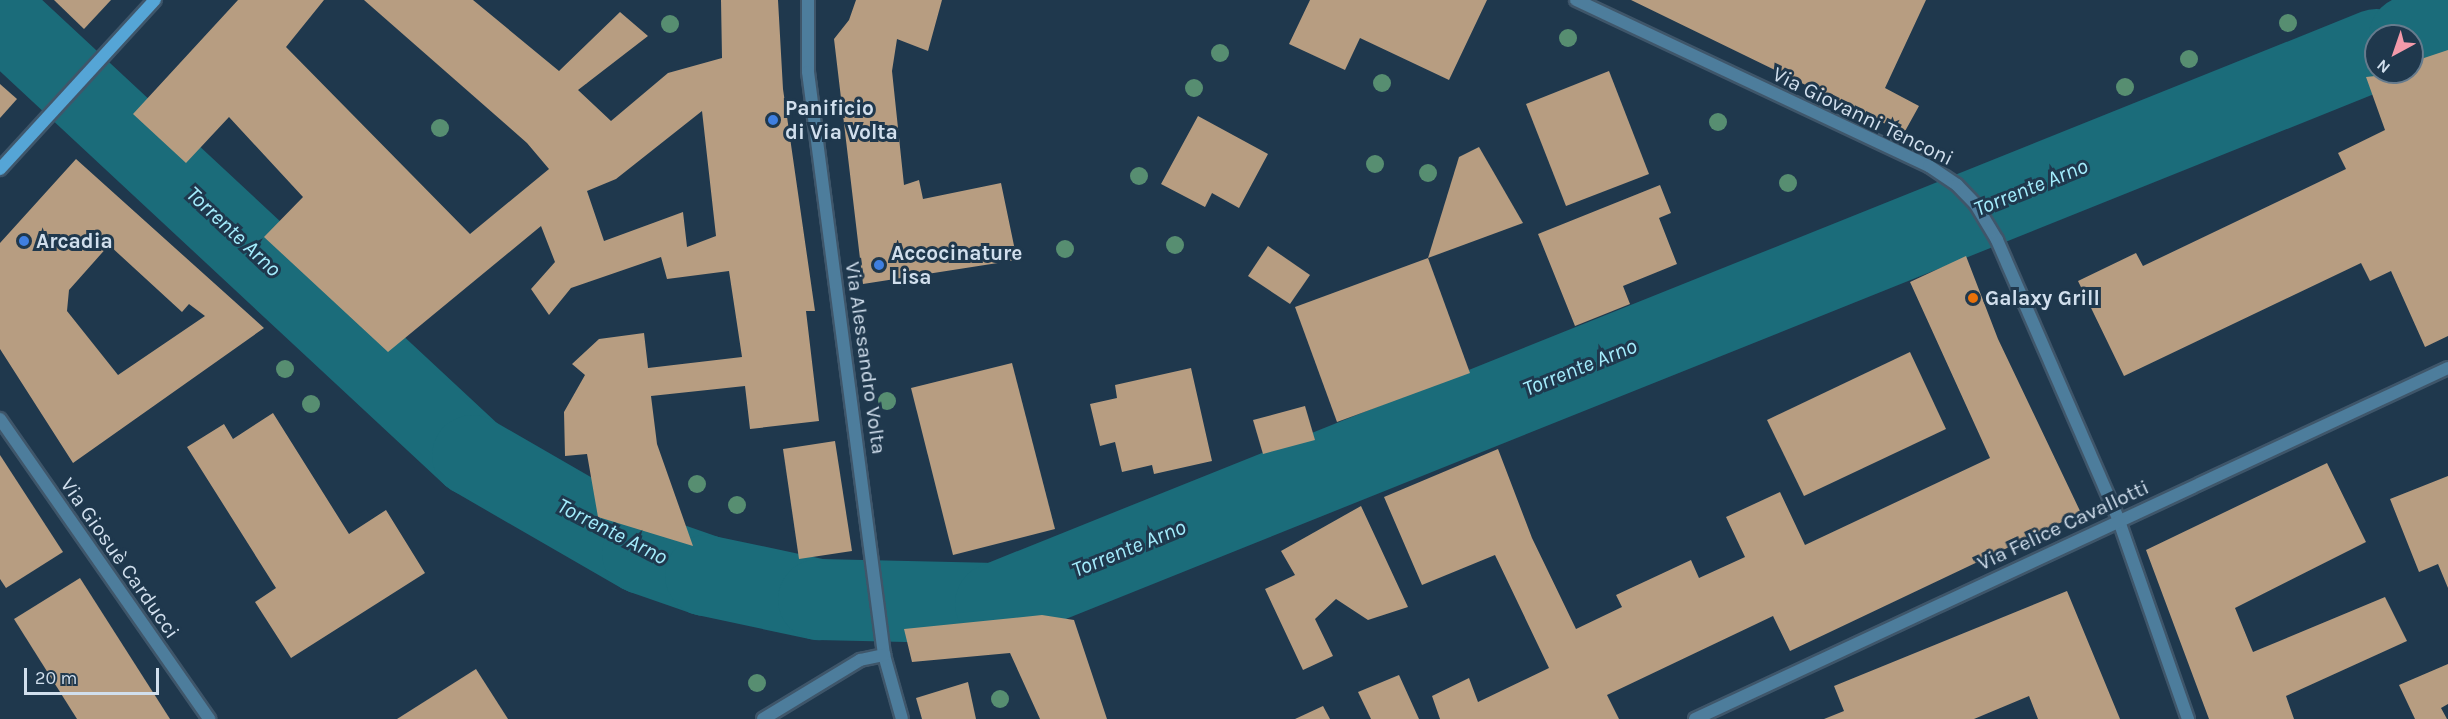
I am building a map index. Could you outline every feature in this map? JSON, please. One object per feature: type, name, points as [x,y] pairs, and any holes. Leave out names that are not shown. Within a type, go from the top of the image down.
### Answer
[{"type":"street","points":[[0,169],[155,0]]},
{"type":"street","name":"Via Alessandro Volta","points":[[808,0],[808,72],[883,629],[884,655],[902,719]]},
{"type":"street","name":"Via Giovanni Tenconi","points":[[1576,0],[1929,166],[1958,185],[1997,240],[2119,521],[2188,719]]},
{"type":"street","name":"Via Felice Cavallotti","points":[[1695,719],[2448,368]]},
{"type":"street","name":"Via Giosuè Carducci","points":[[0,420],[209,719]]},
{"type":"street","points":[[763,719],[860,660],[884,655]]},
{"type":"building","points":[[54,0],[111,0],[84,29]]},
{"type":"building","points":[[238,0],[324,0],[286,47],[470,234],[549,169],[527,143],[364,0],[473,0],[559,71],[620,12],[648,36],[578,90],[611,121],[668,73],[722,58],[721,0],[778,0],[783,89],[815,311],[806,311],[819,421],[750,429],[745,386],[651,396],[657,444],[693,546],[598,517],[587,454],[565,456],[564,412],[585,375],[572,364],[599,339],[644,333],[648,368],[742,357],[729,271],[667,279],[661,257],[571,288],[549,315],[531,289],[555,262],[541,226],[388,352],[264,237],[303,197],[229,117],[186,163],[133,114]],"holes":[[[702,111],[716,236],[687,247],[683,212],[604,241],[587,191],[616,179]]]},
{"type":"building","points":[[856,0],[942,0],[928,51],[897,39],[892,71],[904,185],[919,180],[923,199],[1001,183],[1017,260],[863,284],[834,39],[849,20]]},
{"type":"building","points":[[1310,0],[1487,0],[1449,80],[1360,38],[1345,70],[1289,44]]},
{"type":"building","points":[[1631,0],[1926,0],[1885,88],[1919,106],[1904,133]]},
{"type":"building","points":[[2448,50],[2448,336],[2425,347],[2391,271],[2370,281],[2361,263],[2124,376],[2078,281],[2136,253],[2143,266],[2346,169],[2338,153],[2385,130],[2369,84],[2424,84],[2424,58]]},
{"type":"building","points":[[1609,71],[1649,174],[1566,206],[1526,104]]},
{"type":"building","points":[[0,84],[17,99],[0,118]]},
{"type":"building","points":[[1198,116],[1268,154],[1239,208],[1212,193],[1205,207],[1161,184]]},
{"type":"building","points":[[1479,147],[1523,223],[1428,258],[1459,157]]},
{"type":"building","points":[[76,159],[264,328],[73,463],[0,349],[0,243]],"holes":[[[109,245],[182,312],[189,304],[205,316],[118,375],[67,311],[69,290]]]},
{"type":"building","points":[[1660,185],[1671,213],[1659,218],[1677,264],[1623,286],[1630,304],[1575,326],[1538,234]]},
{"type":"building","points":[[1268,246],[1310,275],[1290,304],[1248,276]]},
{"type":"building","points":[[1966,256],[1998,339],[2081,513],[1790,651],[1773,616],[1607,695],[1619,719],[1440,719],[1432,696],[1469,678],[1478,702],[1549,668],[1495,555],[1422,585],[1384,497],[1498,449],[1532,538],[1576,629],[1622,607],[1616,595],[1691,560],[1699,578],[1745,557],[1726,517],[1780,492],[1805,545],[1990,458],[1910,282]]},
{"type":"building","points":[[1428,258],[1470,373],[1337,422],[1295,307]]},
{"type":"building","points":[[1910,352],[1946,429],[1804,496],[1767,420]]},
{"type":"building","points":[[1012,363],[1055,529],[953,555],[911,388]]},
{"type":"building","points":[[1191,368],[1212,461],[1154,474],[1152,465],[1122,472],[1115,442],[1100,446],[1090,404],[1117,398],[1115,385]]},
{"type":"building","points":[[1305,406],[1315,440],[1263,454],[1253,420]]},
{"type":"building","points":[[273,413],[349,534],[386,510],[425,573],[291,658],[255,602],[276,588],[187,447],[224,424],[233,439]]},
{"type":"building","points":[[835,441],[852,551],[799,559],[783,449]]},
{"type":"building","points":[[0,455],[63,552],[6,588],[0,579]]},
{"type":"building","points":[[2327,463],[2366,542],[2235,608],[2253,652],[2385,597],[2407,641],[2286,696],[2294,719],[2209,719],[2146,550]]},
{"type":"building","points":[[2448,476],[2448,588],[2438,564],[2419,572],[2390,499]]},
{"type":"building","points":[[1361,506],[1408,607],[1368,620],[1336,599],[1315,619],[1333,656],[1303,670],[1265,589],[1295,575],[1281,551]]},
{"type":"building","points":[[80,578],[170,719],[77,719],[14,619]]},
{"type":"building","points":[[2067,591],[2120,719],[2038,719],[2029,696],[1974,719],[1824,719],[1844,711],[1834,686]]},
{"type":"building","points":[[1042,615],[1074,620],[1107,719],[1040,719],[1010,653],[912,662],[904,629]]},
{"type":"building","points":[[2448,664],[2448,704],[2441,708],[2447,719],[2415,719],[2399,685]]},
{"type":"building","points":[[476,669],[508,719],[397,719]]},
{"type":"building","points":[[1399,675],[1419,719],[1371,719],[1358,692]]},
{"type":"building","points":[[968,682],[976,719],[922,719],[916,698]]},
{"type":"building","points":[[1323,706],[1330,719],[1295,719]]},
{"type":"waterway","name":"Torrente Arno","points":[[0,16],[472,455],[642,553],[705,575],[818,599],[995,603],[2364,54]]},
{"type":"waterway","name":"Torrente Arno","points":[[2424,30],[2448,20]]},
{"type":"place","name":"Panificio di Via Volta","points":[[773,120]]},
{"type":"place","name":"Arcadia","points":[[24,241]]},
{"type":"place","name":"Accocinature Lisa","points":[[879,265]]},
{"type":"place","name":"Galaxy Grill","points":[[1973,298]]}]
